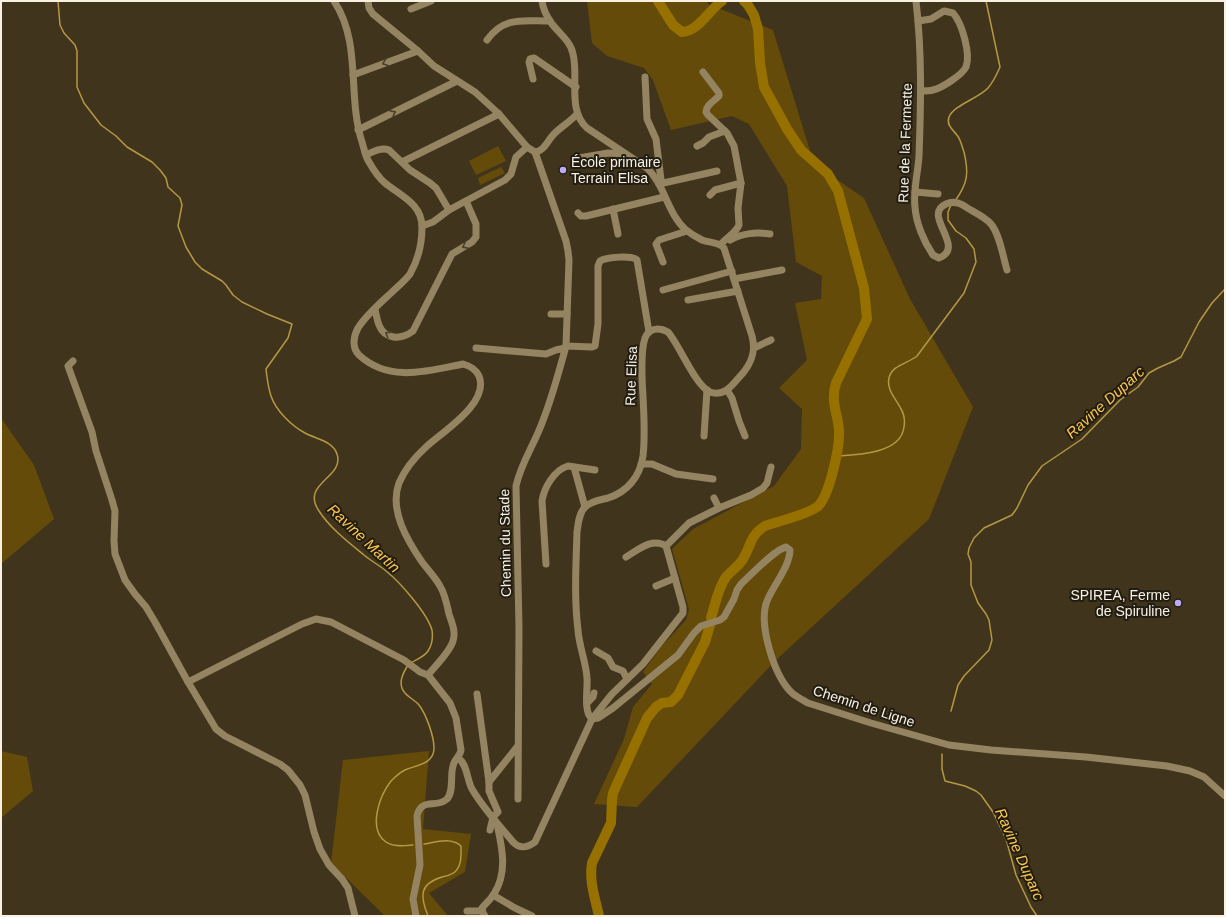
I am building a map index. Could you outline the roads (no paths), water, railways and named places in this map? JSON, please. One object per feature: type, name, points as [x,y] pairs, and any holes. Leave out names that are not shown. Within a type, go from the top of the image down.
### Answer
[{"type":"street","points":[[334,1],[343,17],[352,53],[358,130],[366,155],[369,162],[382,180],[416,207],[421,217],[422,226],[417,258],[410,274],[365,319],[355,334],[354,347],[356,353],[372,364],[385,370],[403,374],[423,372],[463,364],[470,366],[475,370],[481,385],[478,395],[466,413],[426,447],[408,468],[399,485],[396,507],[399,517],[411,545],[441,586],[454,629],[454,638],[450,647],[428,675]]},
{"type":"street","points":[[368,1],[369,8],[373,14],[434,66],[475,92],[499,114],[527,147],[535,152],[542,150],[556,132],[572,120],[577,114]]},
{"type":"street","points":[[411,9],[431,1]]},
{"type":"street","points":[[542,1],[550,21],[572,49],[575,66],[577,114],[581,123],[647,168],[653,174],[674,216],[692,235],[702,240],[721,244],[745,233],[757,232],[770,234]]},
{"type":"street","name":"Rue de la Fermette","points":[[916,1],[920,91],[918,158],[915,192],[915,207],[918,222],[931,252],[939,258],[945,253],[948,244],[947,237],[940,224],[939,211],[941,208],[952,202],[960,203],[992,224],[997,234],[1007,270]]},
{"type":"street","points":[[918,21],[931,19],[944,12],[954,13],[962,28],[967,56],[966,68],[959,75],[934,90],[920,91]]},
{"type":"street","points":[[487,40],[498,27],[507,23],[550,21]]},
{"type":"street","points":[[353,75],[418,51]]},
{"type":"street","points":[[533,79],[529,62],[530,59],[534,58],[576,87]]},
{"type":"street","points":[[703,72],[719,93],[719,96],[708,105],[706,112],[731,138],[741,183],[738,208],[739,225],[733,234],[725,239],[721,244]]},
{"type":"street","points":[[645,77],[647,119],[657,144],[661,180],[659,184]]},
{"type":"street","points":[[358,130],[457,81]]},
{"type":"street","points":[[402,162],[499,114]]},
{"type":"street","points":[[697,146],[709,137],[725,131]]},
{"type":"street","points":[[422,226],[433,222],[449,210],[505,180],[511,174],[514,161],[527,147]]},
{"type":"street","points":[[366,155],[386,148],[410,170],[436,188],[449,210]]},
{"type":"street","name":"Chemin du Stade","points":[[518,800],[517,747],[519,627],[516,486],[520,469],[542,424],[566,347],[569,260],[566,241],[535,152]]},
{"type":"street","points":[[579,158],[608,153],[625,154]]},
{"type":"street","points":[[659,184],[717,171]]},
{"type":"street","points":[[710,195],[715,190],[741,183]]},
{"type":"street","points":[[915,192],[938,194]]},
{"type":"street","points":[[578,213],[581,216],[586,216],[664,197]]},
{"type":"street","points":[[374,309],[378,324],[382,331],[389,336],[396,338],[403,337],[413,331],[452,254],[472,242],[476,237],[476,224],[466,201]]},
{"type":"street","points":[[613,209],[618,234]]},
{"type":"street","points":[[663,262],[656,244],[659,240],[687,231]]},
{"type":"street","points":[[704,436],[707,390],[711,393],[716,393],[727,390],[749,364],[753,356],[754,348],[752,336],[727,255],[721,244]]},
{"type":"street","points":[[476,348],[546,354],[566,347],[592,348],[595,346],[598,324],[598,266],[600,261],[605,259],[633,257],[637,260],[649,332]]},
{"type":"street","points":[[734,279],[782,270]]},
{"type":"street","points":[[664,290],[732,271]]},
{"type":"street","points":[[688,300],[738,291]]},
{"type":"street","points":[[551,314],[567,314]]},
{"type":"street","name":"Rue Elisa","points":[[585,507],[589,504],[622,492],[634,479],[641,464],[644,443],[642,357],[646,337],[649,332],[655,328],[662,328],[668,332],[696,377],[707,390]]},
{"type":"street","points":[[754,348],[771,340]]},
{"type":"street","points":[[72,361],[68,366],[92,432],[96,451],[115,511],[114,541],[120,569],[135,594],[156,622],[188,682],[216,729],[225,736],[280,764],[296,778],[305,795],[314,832],[320,849],[330,865],[348,888],[355,916]]},
{"type":"street","points":[[727,390],[732,398],[745,436]]},
{"type":"street","points":[[641,464],[652,464],[676,474],[713,479]]},
{"type":"street","points":[[546,564],[543,498],[554,475],[564,467],[595,470]]},
{"type":"street","points":[[574,467],[585,507],[578,521],[574,534],[576,609],[578,633],[587,678],[588,714],[592,718]]},
{"type":"street","points":[[666,546],[690,523],[718,508],[751,495],[763,488],[767,483],[771,467]]},
{"type":"street","points":[[714,498],[718,508]]},
{"type":"street","points":[[626,557],[649,544],[656,542],[666,546]]},
{"type":"street","points":[[458,758],[461,760],[472,789],[517,846],[526,847],[535,842],[592,718],[612,694],[643,664],[683,613],[683,607],[666,546]]},
{"type":"street","name":"Chemin de Ligne","points":[[592,718],[598,718],[612,708],[678,655],[701,626],[720,620],[724,617],[741,584],[775,553],[786,547],[790,550],[789,559],[766,603],[764,619],[766,637],[774,663],[782,680],[799,698],[808,703],[871,723],[949,745],[991,750],[1086,756],[1175,767],[1194,772],[1204,777],[1225,796]]},
{"type":"street","points":[[656,586],[675,578]]},
{"type":"street","points":[[188,682],[302,624],[316,619],[331,622],[404,660],[420,672],[428,675],[450,703],[456,718],[461,750],[458,758],[453,764],[450,792],[447,799],[439,803],[421,806],[418,811],[420,865],[413,898],[416,916]]},
{"type":"street","points":[[596,651],[608,658],[613,667],[623,671],[627,679]]},
{"type":"street","points":[[587,703],[593,697],[594,692]]},
{"type":"street","points":[[477,694],[489,791],[498,812],[490,830]]},
{"type":"street","points":[[489,782],[517,747]]},
{"type":"street","points":[[467,911],[484,913],[484,906],[493,895],[501,878],[503,865],[502,848],[495,819]]},
{"type":"street","points":[[493,895],[532,916]]},
{"type":"waterway","name":"Ravine Martin","points":[[58,1],[60,25],[64,33],[75,45],[77,51],[77,87],[84,103],[101,125],[116,136],[127,147],[152,162],[166,178],[168,187],[180,198],[182,205],[178,226],[186,247],[195,262],[202,269],[222,281],[233,295],[242,302],[292,324],[288,338],[266,369],[268,386],[273,402],[290,422],[305,433],[328,443],[337,454],[338,462],[335,469],[318,487],[315,494],[315,501],[319,511],[328,523],[340,534],[398,582],[425,615],[432,630],[431,644],[428,651],[424,655],[411,663]]},
{"type":"waterway","points":[[658,1],[673,25],[682,32],[694,28],[722,1]]},
{"type":"waterway","points":[[711,618],[723,581],[741,562],[756,533],[765,526],[812,510],[817,507],[826,494],[836,460],[839,438],[834,390],[867,319],[864,288],[838,191],[828,174],[801,150],[787,129],[764,87],[760,63],[758,29],[754,15],[744,1]]},
{"type":"waterway","points":[[955,201],[963,189],[967,166],[964,152],[958,137],[949,125],[949,117],[961,105],[984,92],[995,78],[1000,67],[986,1]]},
{"type":"waterway","points":[[836,456],[866,454],[886,448],[895,443],[901,436],[904,427],[904,418],[902,411],[892,395],[888,382],[889,378],[893,370],[917,356],[964,293],[976,262],[974,249],[966,238],[956,231],[948,220],[948,212],[951,205]]},
{"type":"waterway","name":"Ravine Duparc","points":[[951,711],[958,685],[964,676],[989,650],[992,640],[989,620],[978,603],[971,585],[971,562],[968,554],[974,538],[984,528],[1012,515],[1028,485],[1042,466],[1082,439],[1120,400],[1138,387],[1149,373],[1181,357],[1199,322],[1212,303],[1225,289]]},
{"type":"waterway","points":[[599,916],[594,896],[591,870],[592,863],[611,823],[613,793],[647,718],[656,707],[662,703],[671,702],[678,695],[705,642],[710,625]]},
{"type":"waterway","name":"Ravine Martin","points":[[408,665],[403,675],[401,686],[405,693],[422,709],[433,737],[433,753],[428,761],[403,771],[391,781],[383,795],[377,812],[376,821],[380,836],[389,844],[402,846],[413,845]]},
{"type":"waterway","name":"Ravine Duparc","points":[[942,754],[942,769],[945,781],[965,786],[976,791],[981,795],[993,812],[1006,839],[1016,875],[1031,907],[1037,916]]},
{"type":"waterway","name":"Ravine Martin","points":[[424,844],[438,841],[448,841],[457,843],[461,846],[461,860],[457,870],[447,876],[434,880],[425,887],[423,897],[428,916]]},
{"type":"place","name":"École primaire Terrain Elisa","points":[[563,170]]},
{"type":"place","name":"SPIREA, Ferme de Spiruline","points":[[1178,603]]}]
